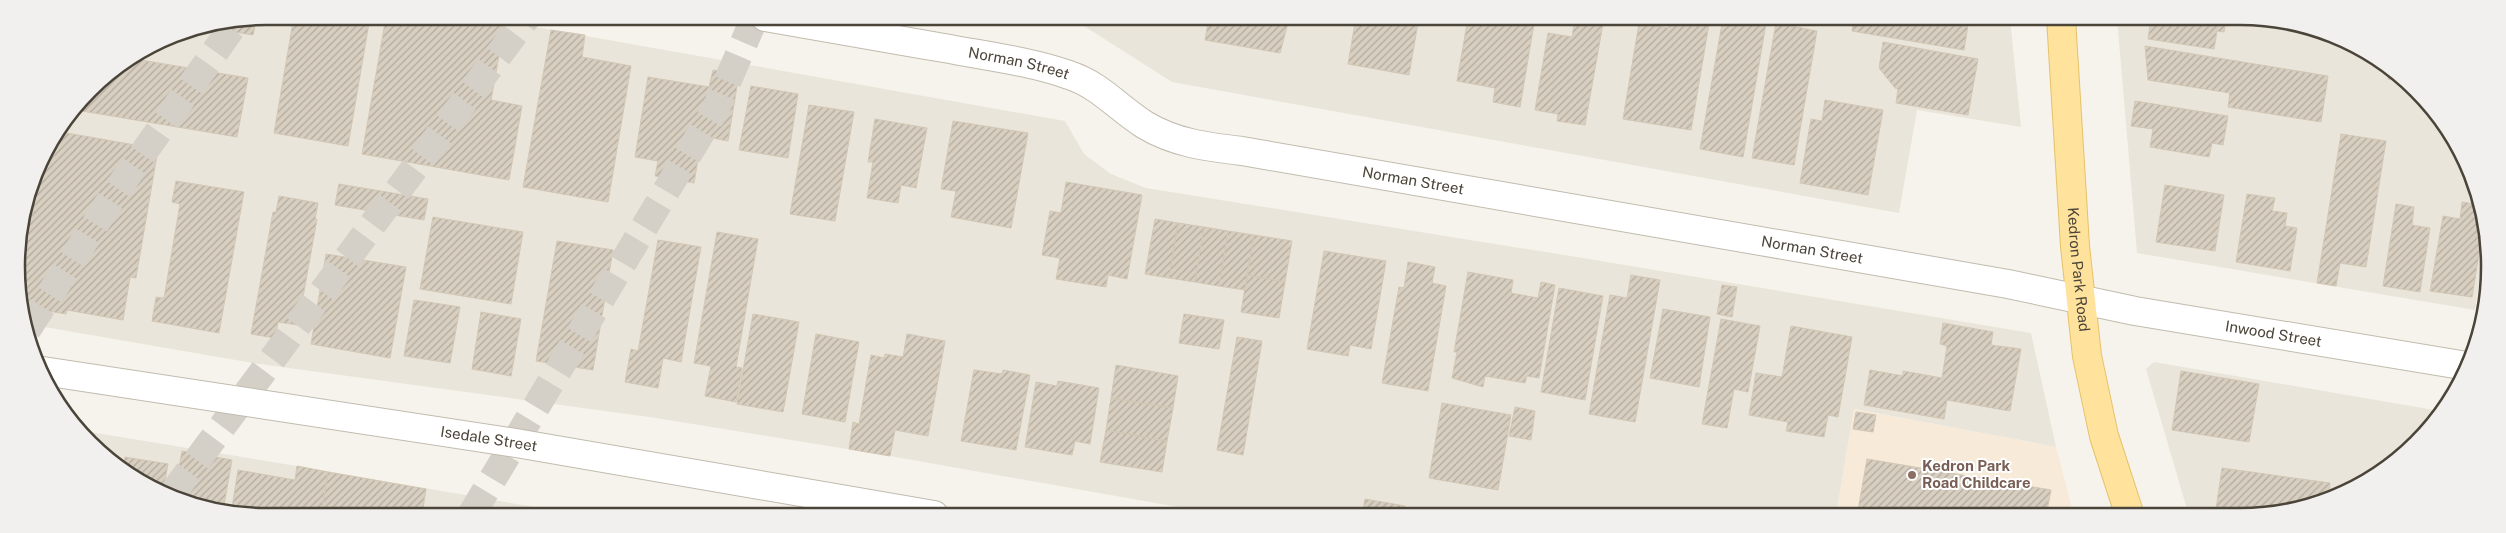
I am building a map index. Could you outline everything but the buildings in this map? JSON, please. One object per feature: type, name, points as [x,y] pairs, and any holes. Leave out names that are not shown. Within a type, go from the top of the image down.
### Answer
[{"type":"main road","name":"Kedron Park Road","points":[[2061,25],[2080,300],[2104,436],[2127,508]]},
{"type":"street","name":"Norman Street","points":[[811,25],[1012,60],[1056,71],[1085,81],[1103,91],[1143,124],[1159,133],[1192,144],[1262,154],[2008,284],[2080,300]]},
{"type":"street","name":"Inwood Street","points":[[2080,300],[2135,311],[2460,365]]},
{"type":"street","name":"Isedale Street","points":[[49,372],[516,443],[893,508]]},
{"type":"shaded area","points":[[266,25],[524,25],[1065,121],[1084,154],[1111,174],[1146,188],[1589,259],[2031,333],[2056,447],[1854,409],[1837,508],[1183,508],[890,456],[656,418],[253,363],[32,325],[27,298],[25,266],[27,235],[33,204],[43,174],[57,146],[75,119],[107,85],[132,66],[174,43],[204,33],[235,27]]},
{"type":"shaded area","points":[[1082,25],[2011,25],[2021,127],[1917,110],[1899,213],[1172,82]]},
{"type":"shaded area","points":[[2118,25],[2240,25],[2287,30],[2332,43],[2360,57],[2387,75],[2421,107],[2449,146],[2463,174],[2476,219],[2481,266],[2475,310],[2137,253]]},
{"type":"shaded area","points":[[2154,362],[2434,410],[2421,426],[2387,458],[2360,476],[2332,490],[2302,500],[2271,506],[2187,508],[2146,369]]},
{"type":"shaded area","points":[[1854,409],[2056,447],[2072,508],[1837,508]]},
{"type":"shaded area","points":[[91,432],[540,508],[266,508],[235,506],[204,500],[174,490],[146,476],[119,458]]},
{"type":"tunnel","points":[[175,490],[521,25]]},
{"type":"tunnel","points":[[475,508],[716,108],[752,25]]},
{"type":"tunnel","points":[[32,323],[115,193],[232,28]]},
{"type":"place","name":"Kedron Park Road Childcare","points":[[1912,475]]}]
